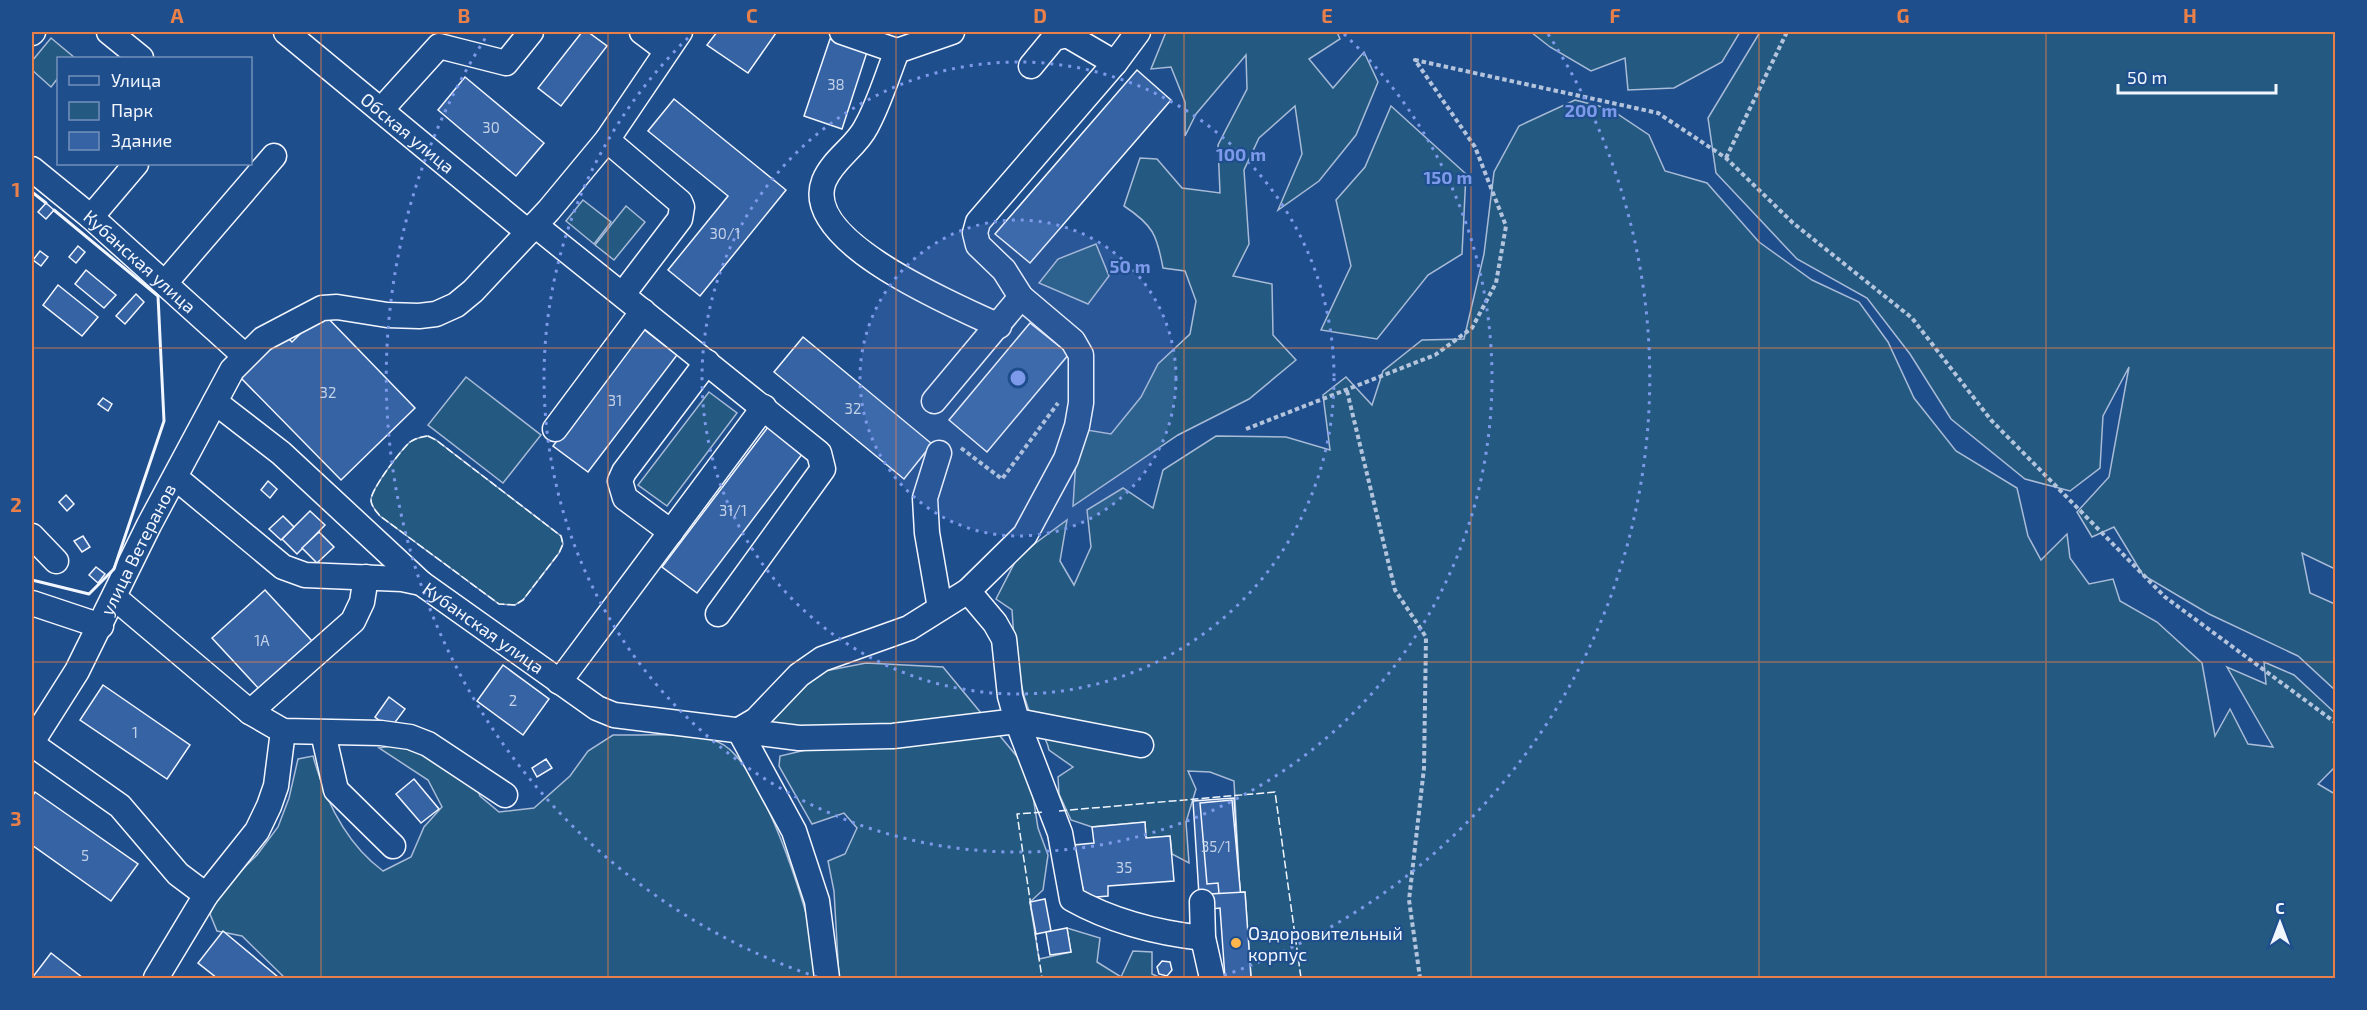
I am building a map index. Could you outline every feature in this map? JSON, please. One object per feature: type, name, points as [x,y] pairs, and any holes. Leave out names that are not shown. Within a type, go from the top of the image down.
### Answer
[{"type":"street","points":[[109,32],[140,57]]},
{"type":"street","name":"Обская улица","points":[[286,32],[381,110],[532,228],[623,294],[815,448],[824,462],[824,469],[718,614]]},
{"type":"street","points":[[381,110],[439,46],[506,63],[531,32]]},
{"type":"street","points":[[642,32],[673,41]]},
{"type":"street","points":[[842,32],[897,51],[952,32]]},
{"type":"street","points":[[827,978],[817,901],[794,831],[739,730],[756,720],[799,675],[822,659],[884,639],[909,628],[968,591],[1025,535],[1066,459],[1077,426],[1081,403],[1081,355],[1073,341],[1021,297],[1004,270],[978,245],[975,233],[978,222],[1115,63],[1138,32]]},
{"type":"street","points":[[1031,66],[1054,38],[1067,35],[1115,63]]},
{"type":"street","name":"улица Ветеранов","points":[[32,743],[77,671],[149,525],[232,370],[263,339],[322,308],[337,306],[387,315],[419,316],[436,314],[456,305],[473,291],[532,228],[607,140],[673,41]]},
{"type":"street","points":[[897,51],[866,128],[837,162],[824,182],[823,203],[835,227],[858,249],[921,290],[999,326]]},
{"type":"street","points":[[607,140],[680,202],[682,207],[680,219],[623,294]]},
{"type":"street","points":[[165,283],[274,156]]},
{"type":"street","points":[[91,217],[135,165]]},
{"type":"street","name":"Кубанская улица","points":[[32,170],[91,217],[245,356]]},
{"type":"street","points":[[934,401],[1021,297]]},
{"type":"street","points":[[555,429],[643,311]]},
{"type":"street","points":[[671,532],[625,498],[620,481],[707,362]]},
{"type":"street","points":[[215,402],[281,453],[421,584]]},
{"type":"street","points":[[560,682],[764,407]]},
{"type":"street","points":[[940,608],[927,533],[925,498],[948,449]]},
{"type":"street","name":"Кубанская улица","points":[[176,478],[283,567],[305,575],[402,579],[421,584],[597,708],[614,715],[799,738],[893,736],[1017,721],[1142,745]]},
{"type":"street","points":[[32,536],[56,561]]},
{"type":"street","points":[[250,712],[352,621],[362,602],[366,577]]},
{"type":"street","points":[[968,591],[995,623],[1004,639],[1010,696],[1017,721],[1060,833],[1072,899],[1093,911],[1161,933],[1203,938]]},
{"type":"street","points":[[114,598],[250,712],[283,730],[381,733],[410,737],[428,744],[505,795]]},
{"type":"street","points":[[32,603],[101,626]]},
{"type":"street","points":[[156,978],[206,895],[256,831],[269,806],[276,786],[283,730]]},
{"type":"street","points":[[323,733],[336,790],[393,846]]},
{"type":"street","points":[[32,743],[120,806],[178,874],[206,895]]},
{"type":"street","points":[[1202,902],[1203,938],[1212,978]]},
{"type":"path","points":[[1726,158],[1787,32]]},
{"type":"path","points":[[1246,429],[1435,355],[1472,328],[1496,283],[1506,226],[1475,147],[1415,60],[1658,113],[1726,158],[1793,223],[1912,318],[1991,420],[2165,597],[2336,723]]},
{"type":"path","points":[[1347,391],[1395,591],[1426,637],[1424,768],[1409,900],[1420,978]]},
{"type":"path","points":[[948,449],[1002,479],[1062,396]]},
{"type":"green space","points":[[1166,32],[1337,32],[1340,39],[1309,59],[1333,88],[1364,52],[1378,82],[1356,135],[1319,181],[1278,210],[1302,154],[1295,106],[1259,138],[1244,170],[1249,244],[1233,276],[1272,284],[1273,335],[1296,360],[1249,399],[1178,435],[1073,506],[1076,459],[1087,430],[1111,434],[1141,397],[1158,364],[1190,334],[1196,301],[1185,271],[1163,268],[1156,239],[1148,225],[1124,206],[1140,158],[1157,159],[1182,188],[1220,193],[1218,145],[1247,89],[1246,55],[1196,114],[1185,136],[1185,102],[1171,67],[1151,69]]},
{"type":"green space","points":[[1531,32],[1740,32],[1722,62],[1674,88],[1628,90],[1625,58],[1591,71],[1550,47]]},
{"type":"green space","points":[[1760,32],[2335,32],[2335,569],[2302,553],[2310,593],[2335,604],[2335,690],[2298,656],[2209,614],[2143,575],[2114,527],[2092,537],[2077,512],[2109,477],[2129,367],[2103,416],[2100,468],[2070,491],[2025,479],[1951,419],[1910,354],[1867,298],[1797,259],[1716,173],[1708,118]]},
{"type":"green space","points":[[51,38],[74,57],[57,57],[57,79],[51,87],[32,70],[32,61]]},
{"type":"green space","points":[[1575,100],[1610,109],[1649,135],[1665,171],[1707,183],[1759,242],[1812,280],[1859,302],[1888,342],[1914,398],[1956,451],[2017,488],[2028,536],[2041,560],[2067,534],[2070,558],[2089,584],[2113,579],[2120,601],[2157,622],[2202,663],[2215,736],[2230,709],[2248,744],[2273,747],[2227,667],[2266,684],[2264,662],[2294,675],[2335,713],[2335,767],[2318,784],[2335,794],[2335,978],[1251,978],[1245,892],[1240,892],[1234,781],[1210,772],[1188,771],[1196,789],[1186,822],[1189,863],[1172,854],[1170,836],[1146,838],[1145,822],[1092,827],[1071,820],[1059,794],[1058,777],[1073,767],[1049,750],[1030,714],[1019,672],[1012,610],[996,599],[1018,556],[1067,520],[1060,561],[1074,585],[1091,547],[1087,510],[1123,488],[1153,508],[1163,470],[1216,436],[1286,437],[1330,450],[1323,395],[1346,377],[1372,405],[1383,371],[1422,340],[1464,339],[1484,254],[1494,172],[1519,126]]},
{"type":"green space","points":[[1391,106],[1466,174],[1462,254],[1428,275],[1377,339],[1321,330],[1351,266],[1336,200],[1365,167]]},
{"type":"green space","points":[[583,200],[611,222],[594,244],[566,221]]},
{"type":"green space","points":[[626,206],[645,222],[614,260],[595,245]]},
{"type":"green space","points":[[1096,244],[1109,276],[1088,304],[1039,283],[1058,259]]},
{"type":"green space","points":[[466,377],[541,435],[503,483],[428,425]]},
{"type":"green space","points":[[709,392],[737,413],[667,506],[638,485]]},
{"type":"green space","points":[[428,436],[561,536],[563,544],[559,553],[523,600],[515,605],[499,604],[380,516],[373,506],[372,495],[394,461],[410,442]]},
{"type":"green space","points":[[866,663],[943,667],[1024,765],[1032,790],[1038,828],[1048,855],[1043,890],[1030,902],[1039,959],[1071,952],[1067,928],[1100,938],[1097,962],[1121,977],[1133,951],[1152,952],[1152,974],[1161,978],[839,978],[834,891],[828,861],[845,854],[857,828],[844,813],[812,824],[779,766],[780,756],[810,749],[770,731],[772,715],[801,688],[825,671]]},
{"type":"green space","points":[[613,735],[694,736],[718,742],[733,753],[748,772],[762,797],[787,856],[810,928],[817,978],[285,978],[242,936],[217,931],[210,914],[221,890],[257,855],[278,827],[289,798],[298,759],[313,756],[338,820],[358,847],[383,871],[411,857],[424,827],[442,807],[428,780],[379,748],[404,744],[473,777],[480,796],[499,812],[534,808],[570,776],[588,751]]},
{"type":"building","points":[[582,32],[588,32],[607,46],[561,106],[538,88]]},
{"type":"building","points":[[717,32],[776,33],[748,73],[707,45]]},
{"type":"building","points":[[830,39],[867,52],[842,129],[804,116]]},
{"type":"building","points":[[1137,70],[1171,100],[1030,263],[995,234]]},
{"type":"building","points":[[465,77],[544,143],[516,176],[438,110]]},
{"type":"building","points":[[674,99],[786,190],[700,296],[668,270],[728,196],[648,131]]},
{"type":"building","points":[[46,203],[54,210],[46,219],[38,212]]},
{"type":"building","points":[[78,246],[85,252],[76,263],[69,257]]},
{"type":"building","points":[[40,251],[48,257],[41,266],[33,260]]},
{"type":"building","points":[[86,270],[116,295],[104,308],[75,284]]},
{"type":"building","points":[[58,285],[98,317],[82,336],[43,305]]},
{"type":"building","points":[[136,294],[144,302],[125,324],[116,316]]},
{"type":"building","points":[[322,312],[415,408],[341,480],[240,377],[284,334],[292,342]]},
{"type":"building","points":[[1030,323],[1069,354],[987,452],[949,420]]},
{"type":"building","points":[[642,328],[677,355],[588,472],[553,446]]},
{"type":"building","points":[[803,337],[932,444],[904,479],[774,372]]},
{"type":"building","points":[[103,398],[112,404],[108,411],[98,404]]},
{"type":"building","points":[[768,427],[803,453],[697,593],[662,567]]},
{"type":"building","points":[[268,481],[277,489],[270,498],[261,490]]},
{"type":"building","points":[[66,495],[74,504],[67,511],[59,502]]},
{"type":"building","points":[[310,511],[325,525],[297,554],[282,539]]},
{"type":"building","points":[[283,516],[294,527],[281,540],[269,529]]},
{"type":"building","points":[[319,532],[334,547],[317,563],[302,548]]},
{"type":"building","points":[[83,536],[90,547],[82,552],[74,541]]},
{"type":"building","points":[[96,567],[105,574],[98,583],[89,575]]},
{"type":"building","points":[[265,590],[312,641],[260,690],[212,638]]},
{"type":"building","points":[[503,665],[549,699],[523,735],[477,701]]},
{"type":"building","points":[[103,685],[190,745],[167,779],[80,720]]},
{"type":"building","points":[[389,697],[405,709],[390,729],[375,717]]},
{"type":"building","points":[[546,759],[552,768],[537,777],[532,768]]},
{"type":"building","points":[[414,779],[439,809],[421,823],[396,794]]},
{"type":"building","points":[[35,792],[138,864],[111,901],[32,845],[32,797]]},
{"type":"building","points":[[1234,798],[1240,892],[1199,895],[1193,801]]},
{"type":"building","points":[[1232,800],[1247,964],[1226,966],[1218,883],[1207,884],[1200,803]]},
{"type":"building","points":[[1145,822],[1146,838],[1170,836],[1174,881],[1108,886],[1108,896],[1084,898],[1083,888],[1077,888],[1074,845],[1094,843],[1092,827]]},
{"type":"building","name":"Оздоровительный корпус","points":[[1245,892],[1251,977],[1225,978],[1220,908],[1211,909],[1210,894]]},
{"type":"building","points":[[1045,899],[1051,931],[1036,934],[1030,902]]},
{"type":"building","points":[[1067,928],[1071,952],[1050,955],[1046,932]]},
{"type":"building","points":[[223,931],[278,977],[217,978],[198,963]]},
{"type":"building","points":[[51,953],[83,978],[32,978]]},
{"type":"building","points":[[1162,961],[1170,962],[1172,970],[1167,976],[1159,974],[1157,967]]},
{"type":"fence","points":[[428,436],[561,536],[563,544],[559,553],[523,600],[515,605],[499,604],[380,516],[373,506],[372,495],[394,461],[410,442],[428,436]]},
{"type":"fence","points":[[1059,811],[1275,792],[1301,978]]},
{"type":"fence","points":[[1031,906],[1017,814],[1044,812]]},
{"type":"fence","points":[[1035,932],[1042,978]]},
{"type":"wall","points":[[32,192],[46,203]]},
{"type":"wall","points":[[32,580],[89,594],[114,569],[164,421],[158,296],[54,210]]},
{"type":"place","name":"Оздоровительный корпус","points":[[1236,943]]}]
